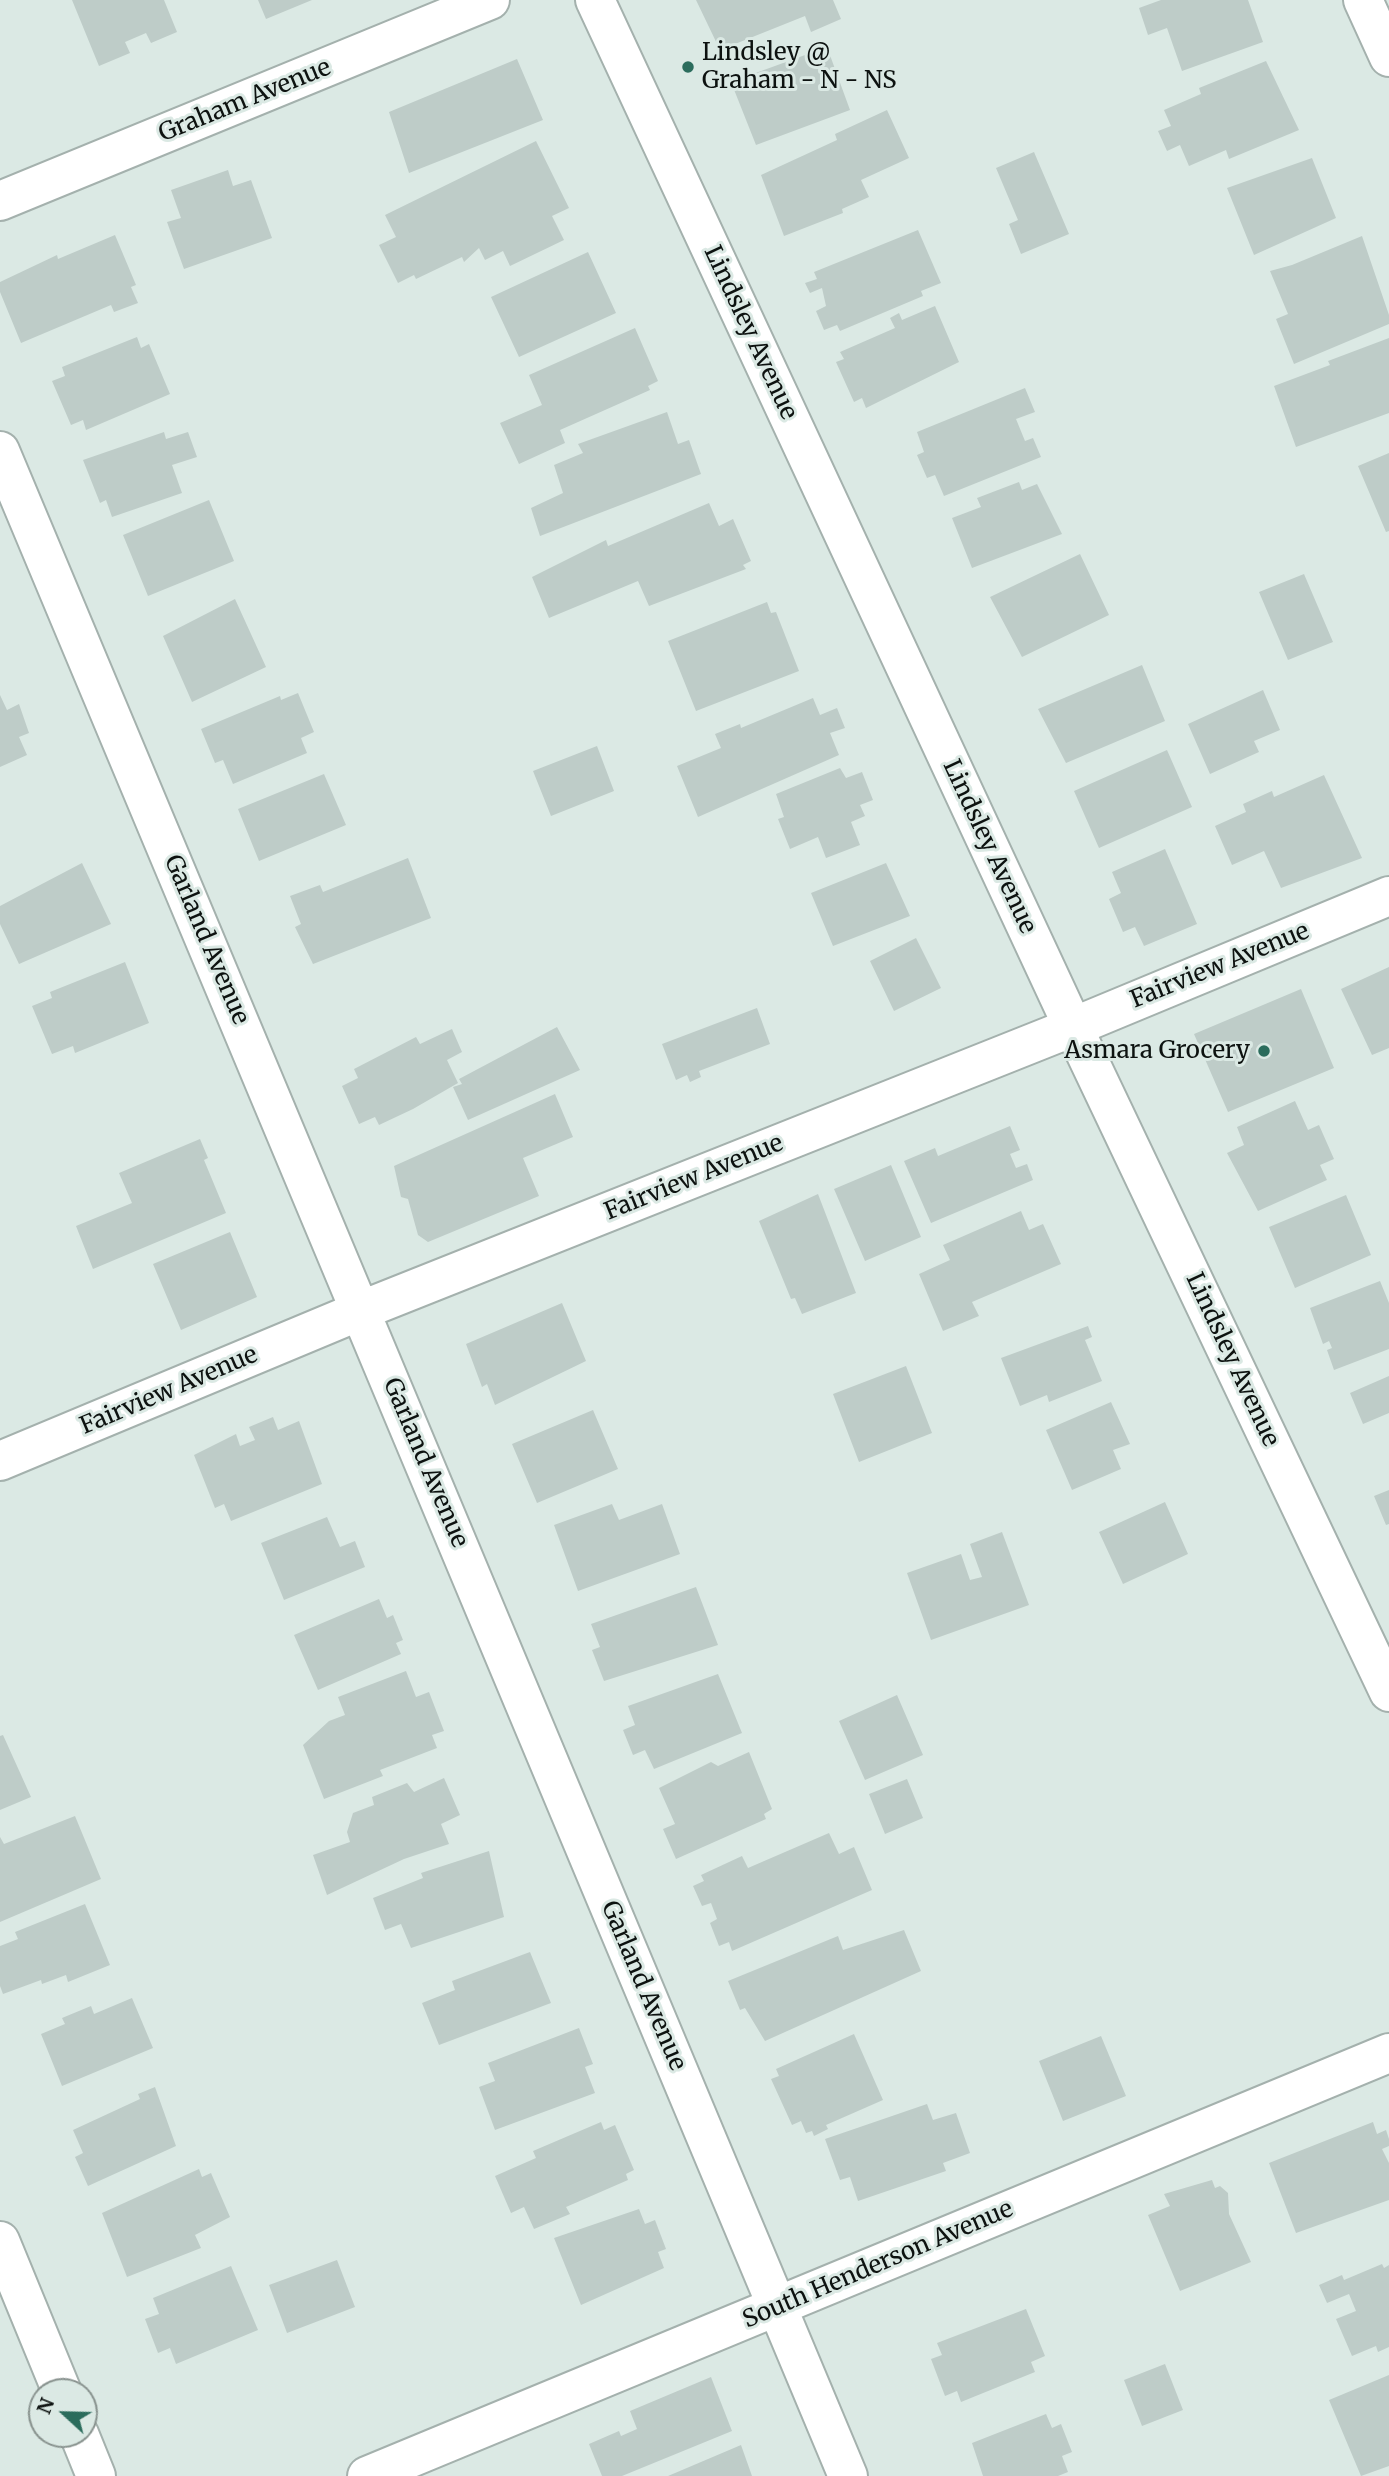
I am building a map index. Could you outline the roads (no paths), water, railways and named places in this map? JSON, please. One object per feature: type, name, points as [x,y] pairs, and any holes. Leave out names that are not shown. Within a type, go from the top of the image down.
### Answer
[{"type":"street","name":"Graham Avenue","points":[[0,201],[490,0]]},
{"type":"street","name":"Lindsley Avenue","points":[[595,0],[1073,1027],[1389,1692]]},
{"type":"street","points":[[1363,0],[1389,57]]},
{"type":"street","name":"Garland Avenue","points":[[0,451],[362,1310],[848,2476]]},
{"type":"street","name":"Fairview Avenue","points":[[0,1461],[362,1310],[1073,1027],[1389,896]]},
{"type":"street","name":"South Henderson Avenue","points":[[367,2476],[1389,2053]]},
{"type":"street","points":[[0,2241],[56,2378]]},
{"type":"street","points":[[85,2448],[96,2476]]},
{"type":"place","name":"Lindsley @ Graham - N - NS","points":[[688,67]]},
{"type":"place","name":"Asmara Grocery","points":[[1264,1051]]}]
